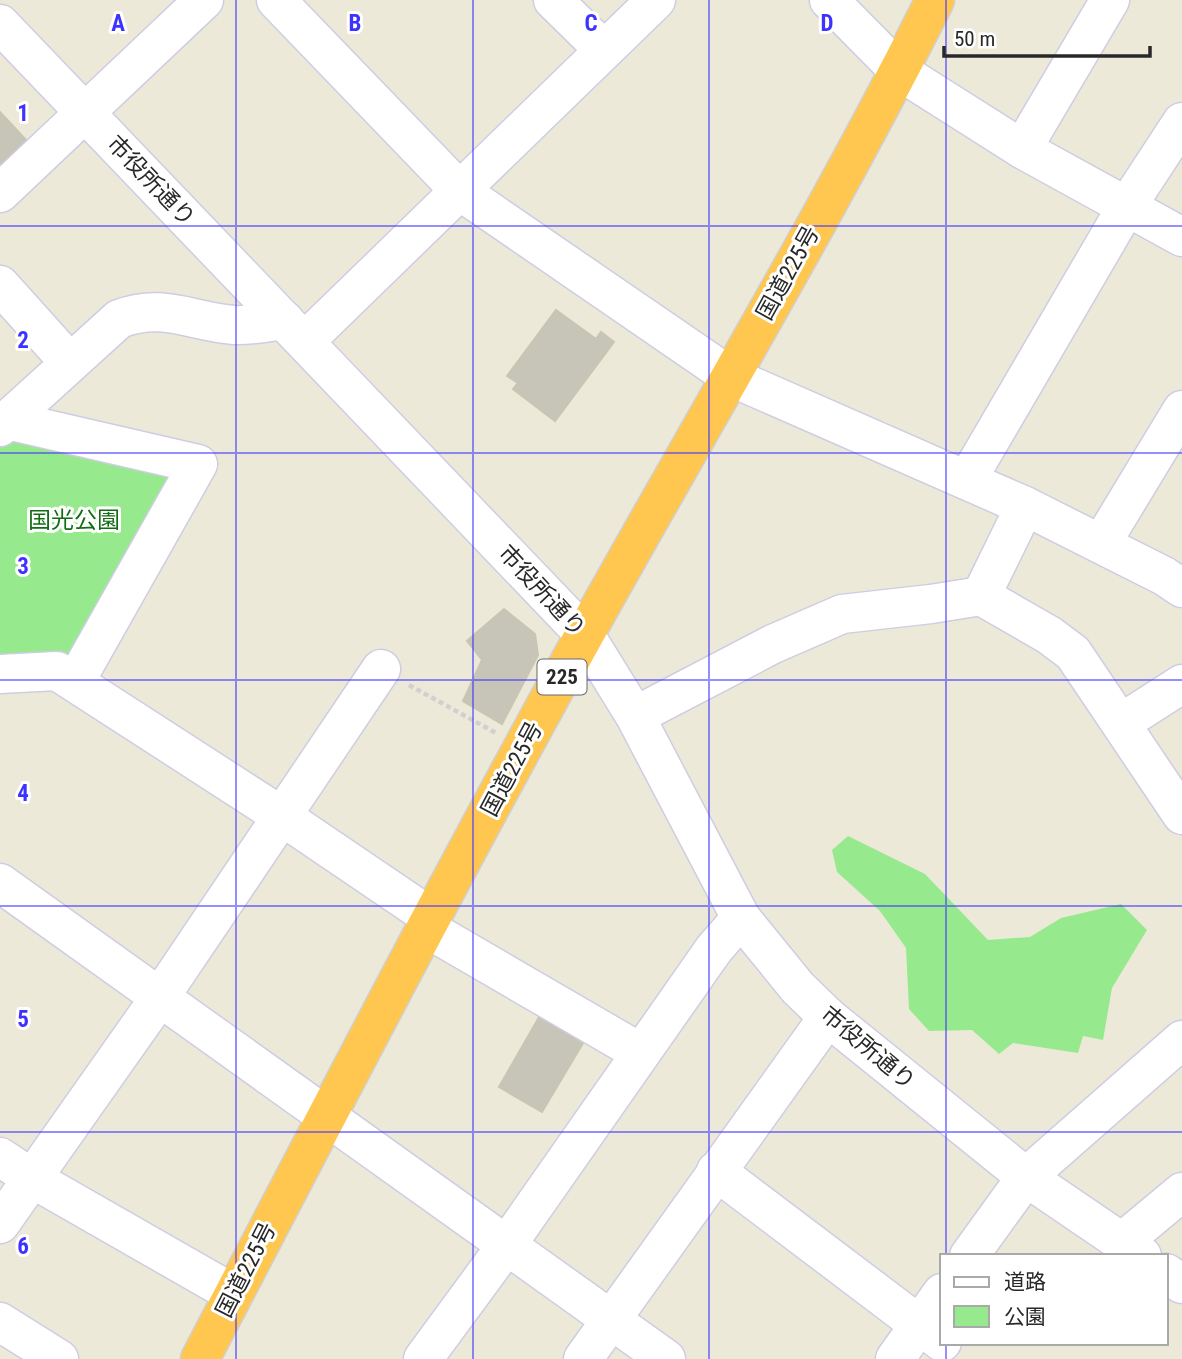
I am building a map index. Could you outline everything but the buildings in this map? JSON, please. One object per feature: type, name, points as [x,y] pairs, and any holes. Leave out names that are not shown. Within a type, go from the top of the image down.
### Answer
[{"type":"highway","name":"国道225号","points":[[200,1359],[325,1116],[429,923],[585,635],[899,71],[935,0]]},
{"type":"street","points":[[0,193],[204,0]]},
{"type":"street","points":[[276,0],[460,191],[731,377],[1026,506],[1164,576],[1182,588]]},
{"type":"street","points":[[553,0],[604,50]]},
{"type":"street","points":[[4,423],[119,319],[137,313],[176,313],[234,325],[295,331],[460,191],[656,0]]},
{"type":"street","points":[[829,0],[899,71],[1022,149],[1182,237]]},
{"type":"street","points":[[1022,149],[1110,0]]},
{"type":"street","name":"市役所通り","points":[[0,24],[585,635],[635,716],[741,918],[798,988],[828,1017],[1026,1177],[1132,1249]]},
{"type":"street","points":[[967,480],[1127,206],[1182,122]]},
{"type":"street","points":[[0,285],[70,363]]},
{"type":"street","points":[[1101,544],[1182,410]]},
{"type":"street","points":[[4,423],[198,464],[75,682]]},
{"type":"street","points":[[981,596],[1026,506]]},
{"type":"street","points":[[635,716],[773,644],[842,614],[981,596],[1049,635],[1073,653],[1182,815]]},
{"type":"street","points":[[0,1224],[160,998],[381,669]]},
{"type":"street","points":[[0,674],[57,671],[283,817],[429,923],[641,1053]]},
{"type":"street","points":[[1121,723],[1182,684]]},
{"type":"street","points":[[6,900],[160,998],[666,1359]]},
{"type":"street","points":[[423,1359],[506,1246],[714,948],[741,918]]},
{"type":"street","points":[[583,1359],[828,1017]]},
{"type":"street","points":[[970,1254],[1026,1177],[1182,1040]]},
{"type":"street","points":[[0,1157],[33,1179],[234,1294]]},
{"type":"street","points":[[716,1171],[935,1337]]},
{"type":"street","points":[[1132,1249],[1182,1192]]},
{"type":"street","points":[[935,1337],[940,1306]]},
{"type":"street","points":[[0,1322],[59,1359]]},
{"type":"street","points":[[895,1359],[935,1337]]},
{"type":"street","points":[[946,1345],[965,1359]]},
{"type":"path","points":[[381,669],[524,748]]},
{"type":"green space","name":"国光公園","points":[[21,432],[186,469],[76,664],[0,656],[0,446]]},
{"type":"green space","points":[[848,836],[925,874],[988,940],[1030,937],[1061,918],[1121,904],[1147,930],[1112,988],[1103,1040],[1083,1036],[1078,1053],[1013,1043],[999,1054],[972,1030],[929,1031],[909,1009],[906,948],[880,911],[837,872],[832,850]]}]
